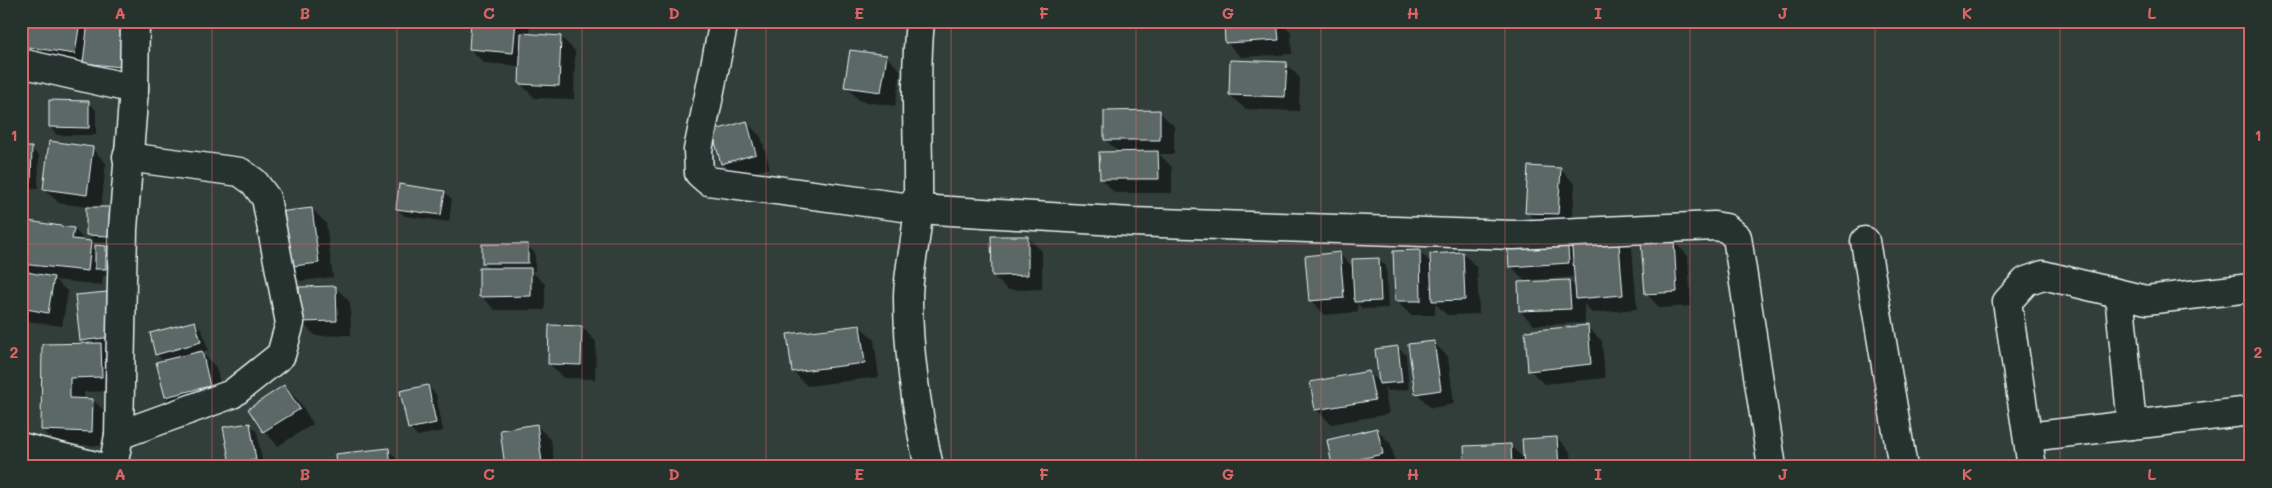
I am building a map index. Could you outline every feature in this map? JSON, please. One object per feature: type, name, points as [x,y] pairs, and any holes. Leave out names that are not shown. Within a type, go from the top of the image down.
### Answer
[{"type":"street","points":[[112,467],[119,435],[123,229],[127,157],[134,89],[135,21]]},
{"type":"street","points":[[724,21],[698,150],[699,173],[708,181],[918,210],[1142,223],[1512,235],[1714,226],[1726,228],[1737,237],[1772,467]]},
{"type":"street","points":[[920,21],[917,49],[918,210],[908,296],[910,345],[923,439],[929,467]]},
{"type":"street","points":[[21,63],[134,89]]},
{"type":"street","points":[[119,435],[232,394],[281,355],[290,323],[266,198],[254,182],[240,172],[127,157]]},
{"type":"street","points":[[1865,241],[1903,467]]},
{"type":"street","points":[[2032,467],[2007,302],[2026,281],[2043,275],[2146,300],[2251,288]]},
{"type":"street","points":[[2119,294],[2132,425]]},
{"type":"street","points":[[2028,437],[2251,411]]},
{"type":"street","points":[[21,446],[100,467]]},
{"type":"building","points":[[21,21],[80,21],[75,54],[21,46]]},
{"type":"building","points":[[88,21],[126,21],[121,67],[83,63]]},
{"type":"building","points":[[471,21],[516,21],[513,53],[469,49]]},
{"type":"building","points":[[1224,21],[1277,21],[1279,40],[1225,43]]},
{"type":"building","points":[[521,33],[561,36],[559,86],[519,84]]},
{"type":"building","points":[[850,50],[887,55],[881,92],[844,87]]},
{"type":"building","points":[[1230,60],[1287,62],[1285,97],[1229,95]]},
{"type":"building","points":[[49,100],[89,101],[89,128],[49,127]]},
{"type":"building","points":[[1160,110],[1160,140],[1104,140],[1104,111]]},
{"type":"building","points":[[747,121],[756,154],[721,164],[712,131]]},
{"type":"building","points":[[49,141],[93,147],[87,195],[43,189]]},
{"type":"building","points":[[21,147],[32,147],[31,182],[21,182]]},
{"type":"building","points":[[1158,151],[1159,179],[1100,179],[1099,152]]},
{"type":"building","points":[[1528,166],[1561,168],[1558,214],[1525,213]]},
{"type":"building","points":[[399,184],[445,191],[441,215],[396,209]]},
{"type":"building","points":[[86,207],[110,207],[109,236],[86,235]]},
{"type":"building","points":[[312,208],[319,263],[284,267],[278,212]]},
{"type":"building","points":[[28,221],[74,228],[72,239],[91,241],[88,271],[21,264]]},
{"type":"building","points":[[1618,232],[1623,295],[1576,299],[1571,236]]},
{"type":"building","points":[[1567,234],[1569,263],[1509,267],[1507,238]]},
{"type":"building","points":[[991,236],[1028,236],[1028,275],[992,276]]},
{"type":"building","points":[[1674,240],[1677,292],[1645,294],[1641,242]]},
{"type":"building","points":[[482,244],[528,244],[528,263],[482,263]]},
{"type":"building","points":[[95,245],[106,246],[106,269],[95,269]]},
{"type":"building","points":[[1420,250],[1421,301],[1395,301],[1393,251]]},
{"type":"building","points":[[1340,252],[1344,298],[1309,301],[1305,256]]},
{"type":"building","points":[[1463,252],[1465,300],[1432,301],[1430,254]]},
{"type":"building","points":[[1379,258],[1381,301],[1354,302],[1352,259]]},
{"type":"building","points":[[479,268],[531,268],[531,296],[479,297]]},
{"type":"building","points":[[21,271],[54,277],[48,313],[21,308]]},
{"type":"building","points":[[1569,280],[1571,309],[1519,311],[1518,282]]},
{"type":"building","points":[[336,286],[337,321],[300,322],[299,287]]},
{"type":"building","points":[[107,292],[112,337],[80,341],[75,295]]},
{"type":"building","points":[[195,321],[201,342],[155,355],[150,333]]},
{"type":"building","points":[[549,325],[582,326],[581,365],[548,364]]},
{"type":"building","points":[[860,325],[865,363],[792,372],[787,334]]},
{"type":"building","points":[[1588,325],[1591,364],[1528,371],[1525,331]]},
{"type":"building","points":[[1434,341],[1441,390],[1415,394],[1408,344]]},
{"type":"building","points":[[101,343],[102,377],[70,378],[70,398],[93,399],[92,432],[41,430],[42,344]]},
{"type":"building","points":[[1398,346],[1402,382],[1379,384],[1375,349]]},
{"type":"building","points":[[202,351],[210,386],[165,397],[156,362]]},
{"type":"building","points":[[1369,371],[1375,400],[1315,410],[1310,382]]},
{"type":"building","points":[[284,385],[300,409],[263,432],[248,409]]},
{"type":"building","points":[[428,385],[436,423],[408,429],[400,391]]},
{"type":"building","points":[[250,423],[256,460],[230,464],[223,427]]},
{"type":"building","points":[[537,424],[542,463],[505,467],[500,430]]},
{"type":"building","points":[[1377,428],[1383,454],[1332,465],[1327,440]]},
{"type":"building","points":[[1557,437],[1559,467],[1524,467],[1522,439]]},
{"type":"building","points":[[1511,444],[1512,467],[1465,467],[1464,446]]},
{"type":"building","points":[[389,448],[391,467],[336,467],[335,454]]},
{"type":"building","points":[[21,452],[36,456],[33,467],[21,467]]},
{"type":"building","points":[[1380,461],[1382,467],[1362,467]]}]
